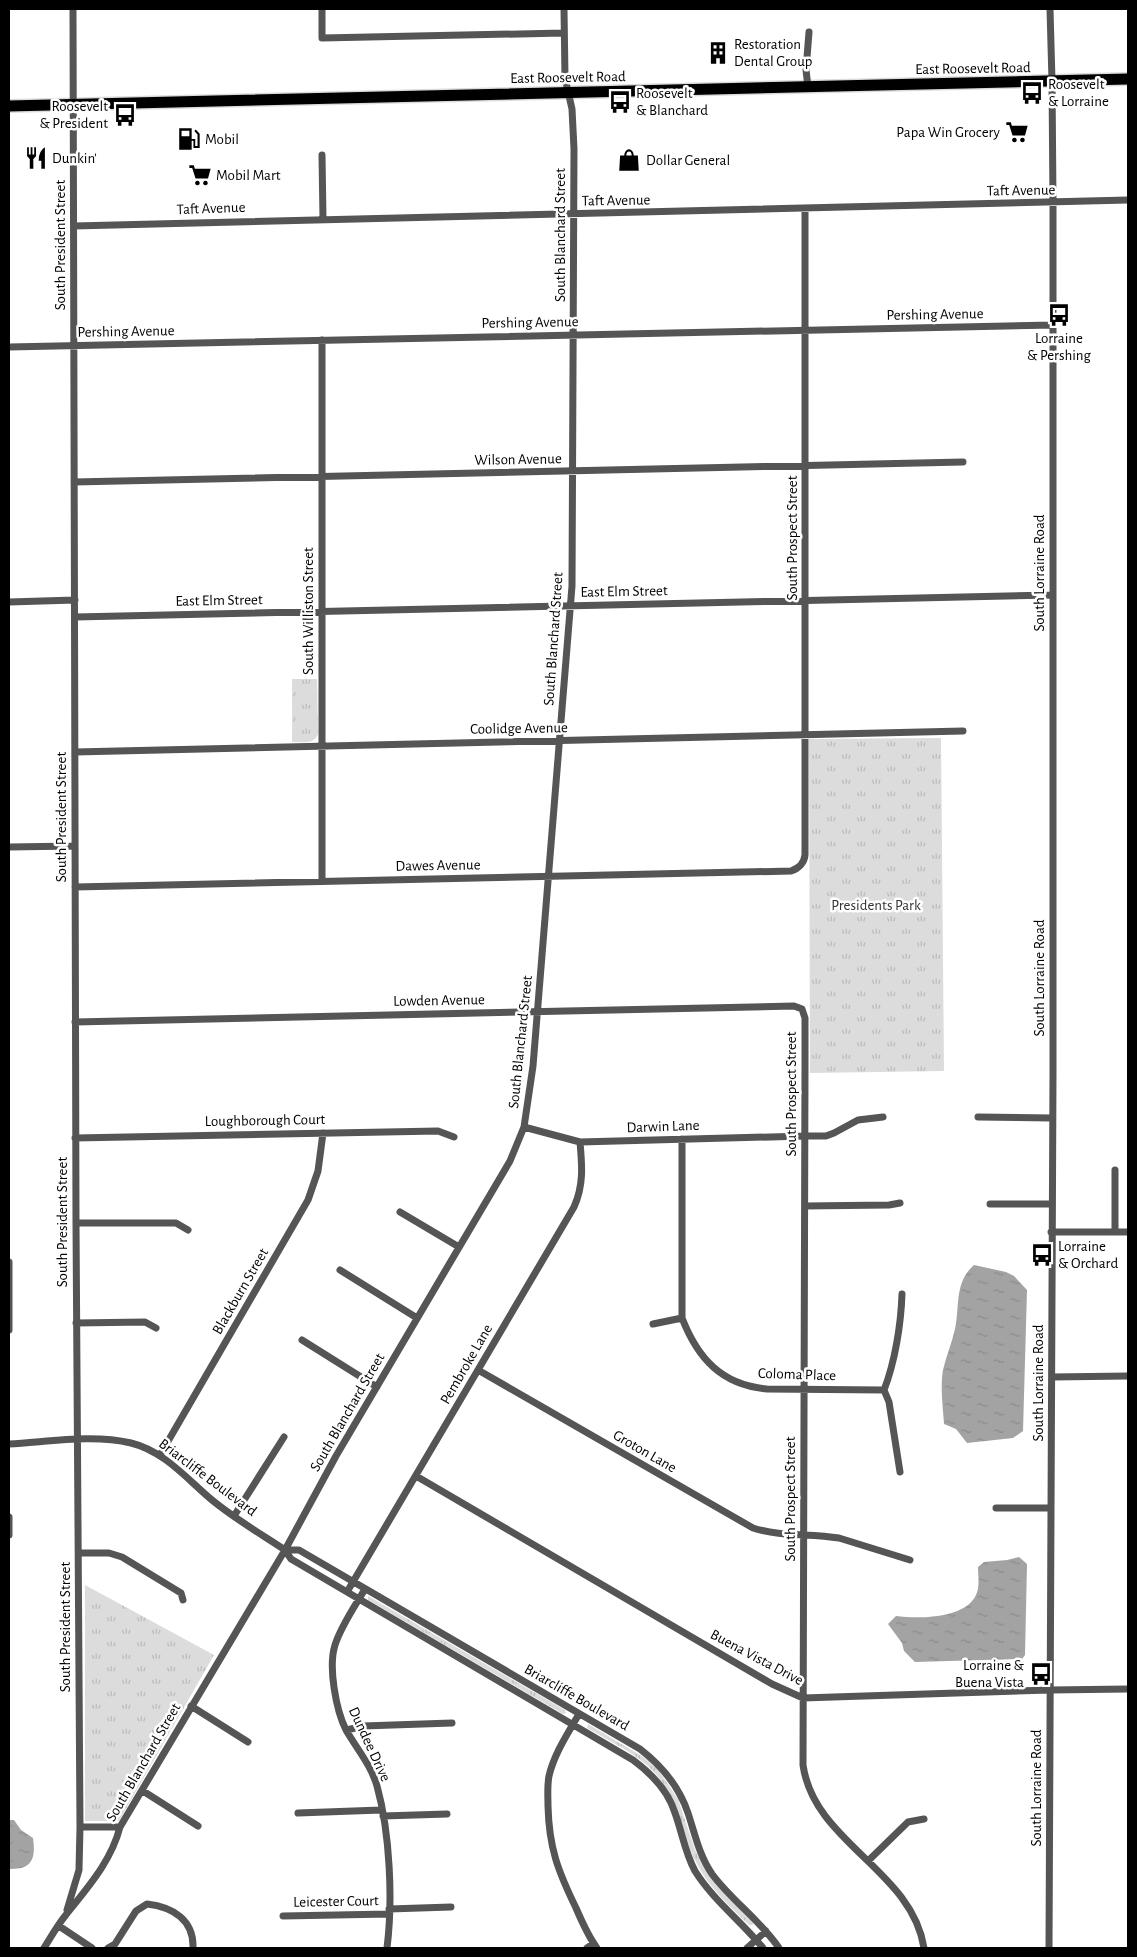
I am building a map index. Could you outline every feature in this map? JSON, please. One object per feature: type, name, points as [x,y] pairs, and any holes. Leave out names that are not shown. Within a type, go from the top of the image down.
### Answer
[{"type":"main road","name":"East Roosevelt Road","points":[[9,106],[1128,79]]},
{"type":"street","name":"South President Street","points":[[64,1918],[79,1870],[80,1827],[75,1138],[73,9]]},
{"type":"street","points":[[322,9],[322,38],[564,33]]},
{"type":"street","name":"South Blanchard Street","points":[[44,1948],[64,1918],[96,1878],[116,1841],[120,1827],[143,1791],[190,1706],[285,1550],[377,1386],[510,1161],[524,1127],[530,1093],[571,606],[574,149],[572,109],[564,78],[564,9]]},
{"type":"street","name":"South Lorraine Road","points":[[1049,1948],[1053,595],[1053,202],[1050,9]]},
{"type":"street","points":[[808,87],[806,70],[809,32]]},
{"type":"street","points":[[322,155],[323,219]]},
{"type":"street","name":"Taft Avenue","points":[[74,226],[1128,200]]},
{"type":"street","name":"South Prospect Street","points":[[801,866],[805,855],[806,736],[805,209]]},
{"type":"street","name":"Pershing Avenue","points":[[9,347],[1053,325]]},
{"type":"street","name":"South Williston Street","points":[[322,340],[322,882]]},
{"type":"street","name":"Wilson Avenue","points":[[74,482],[963,462]]},
{"type":"street","name":"East Elm Street","points":[[75,617],[1053,595]]},
{"type":"street","points":[[9,602],[75,600]]},
{"type":"street","name":"Coolidge Avenue","points":[[75,752],[963,731]]},
{"type":"street","points":[[9,847],[75,846]]},
{"type":"street","name":"Dawes Avenue","points":[[75,887],[791,871],[801,866]]},
{"type":"street","name":"Lowden Avenue","points":[[75,1022],[794,1006],[802,1009]]},
{"type":"street","name":"South Prospect Street","points":[[802,1009],[805,1018],[806,1136],[803,1765],[808,1788],[821,1811],[898,1892],[908,1906],[920,1932],[924,1948]]},
{"type":"street","name":"Darwin Lane","points":[[524,1127],[580,1142],[826,1136],[858,1120],[883,1117]]},
{"type":"street","points":[[978,1118],[1052,1118]]},
{"type":"street","name":"Loughborough Court","points":[[75,1138],[438,1131],[454,1137]]},
{"type":"street","name":"Blackburn Street","points":[[160,1455],[308,1200],[318,1171],[323,1133]]},
{"type":"street","name":"Coloma Place","points":[[682,1139],[682,1318],[690,1338],[700,1354],[712,1367],[744,1385],[760,1388],[884,1390]]},
{"type":"street","name":"Pembroke Lane","points":[[347,1592],[578,1198],[582,1180],[580,1142]]},
{"type":"street","points":[[1115,1170],[1115,1232]]},
{"type":"street","points":[[805,1206],[889,1205],[900,1203]]},
{"type":"street","points":[[990,1204],[1051,1204]]},
{"type":"street","points":[[400,1212],[459,1247]]},
{"type":"street","points":[[76,1223],[176,1223],[188,1230]]},
{"type":"street","points":[[1051,1232],[1128,1232]]},
{"type":"street","points":[[9,1262],[9,1330]]},
{"type":"street","points":[[340,1270],[417,1318]]},
{"type":"street","points":[[900,1472],[889,1402],[884,1390],[889,1378],[902,1294]]},
{"type":"street","points":[[653,1324],[682,1318]]},
{"type":"street","points":[[76,1323],[145,1322],[156,1328]]},
{"type":"street","points":[[302,1340],[377,1386]]},
{"type":"street","name":"Groton Lane","points":[[478,1370],[739,1522],[766,1532],[839,1538],[910,1560]]},
{"type":"street","points":[[1052,1377],[1128,1376]]},
{"type":"street","points":[[234,1516],[284,1437]]},
{"type":"street","name":"Briarcliffe Boulevard","points":[[9,1444],[107,1440],[131,1443],[160,1455],[212,1500],[285,1550],[291,1559],[634,1760],[646,1769],[664,1789],[675,1812],[689,1858],[695,1871],[711,1892],[763,1948]]},
{"type":"street","name":"Buena Vista Drive","points":[[416,1476],[772,1684],[803,1698],[1128,1689]]},
{"type":"street","points":[[996,1508],[1051,1508]]},
{"type":"street","points":[[9,1517],[9,1535]]},
{"type":"street","name":"Briarcliffe Boulevard","points":[[285,1550],[299,1550],[640,1749],[664,1771],[684,1802],[700,1851],[712,1874],[766,1931],[779,1948]]},
{"type":"street","points":[[79,1552],[109,1553],[122,1557],[181,1593],[183,1600]]},
{"type":"street","name":"Dundee Drive","points":[[365,1588],[337,1640],[333,1654],[334,1694],[347,1730],[369,1767],[377,1787],[388,1859],[389,1912],[386,1948]]},
{"type":"street","points":[[190,1706],[248,1742]]},
{"type":"street","points":[[579,1714],[556,1758],[548,1781],[550,1839],[560,1876],[593,1947]]},
{"type":"street","points":[[347,1730],[363,1726],[452,1724]]},
{"type":"street","points":[[143,1791],[198,1826]]},
{"type":"street","points":[[298,1813],[447,1814]]},
{"type":"street","points":[[868,1861],[908,1822],[924,1819]]},
{"type":"street","points":[[80,1827],[120,1827]]},
{"type":"street","points":[[108,1948],[115,1944],[136,1911],[148,1904],[160,1906],[174,1913],[188,1925],[193,1933],[193,1948]]},
{"type":"street","name":"Leicester Court","points":[[283,1916],[389,1912],[451,1907]]},
{"type":"street","points":[[59,1926],[92,1948]]},
{"type":"street","points":[[747,1948],[766,1931]]},
{"type":"green space","points":[[292,679],[317,679],[318,734],[311,741],[292,742]]},
{"type":"green space","name":"Presidents Park","points":[[941,738],[944,1071],[810,1073],[809,739]]},
{"type":"green space","points":[[85,1585],[214,1655],[119,1821],[85,1821]]},
{"type":"green space","points":[[368,1596],[565,1710],[566,1713],[563,1714],[368,1600]]},
{"type":"green space","points":[[588,1724],[645,1758],[659,1771],[678,1799],[695,1850],[709,1875],[753,1925],[749,1925],[727,1904],[702,1873],[691,1852],[670,1795],[654,1772],[631,1753],[587,1728]]},
{"type":"water","points":[[974,1265],[1006,1272],[1014,1276],[1027,1290],[1023,1431],[1013,1438],[967,1443],[956,1429],[944,1424],[942,1384],[944,1365],[955,1329],[963,1279]]},
{"type":"water","points":[[1019,1557],[1027,1564],[1025,1655],[1022,1659],[915,1662],[904,1651],[902,1643],[888,1624],[896,1616],[940,1616],[962,1609],[976,1595],[978,1567],[984,1562]]},
{"type":"water","points":[[9,1820],[14,1820],[21,1830],[33,1838],[33,1857],[31,1862],[23,1868],[9,1869]]},
{"type":"place","name":"Restoration Dental Group","points":[[718,53]]},
{"type":"place","name":"Roosevelt & Lorraine","points":[[1032,93]]},
{"type":"place","name":"Roosevelt & Blanchard","points":[[620,102]]},
{"type":"place","name":"Roosevelt & President","points":[[125,115]]},
{"type":"place","name":"Papa Win Grocery","points":[[1017,132]]},
{"type":"place","name":"Mobil","points":[[189,139]]},
{"type":"place","name":"Dunkin'","points":[[36,158]]},
{"type":"place","name":"Dollar General","points":[[629,160]]},
{"type":"place","name":"Mobil Mart","points":[[200,175]]},
{"type":"place","name":"Lorraine & Pershing","points":[[1059,315]]},
{"type":"place","name":"Lorraine & Orchard","points":[[1042,1255]]},
{"type":"place","name":"Lorraine & Buena Vista","points":[[1041,1674]]}]
